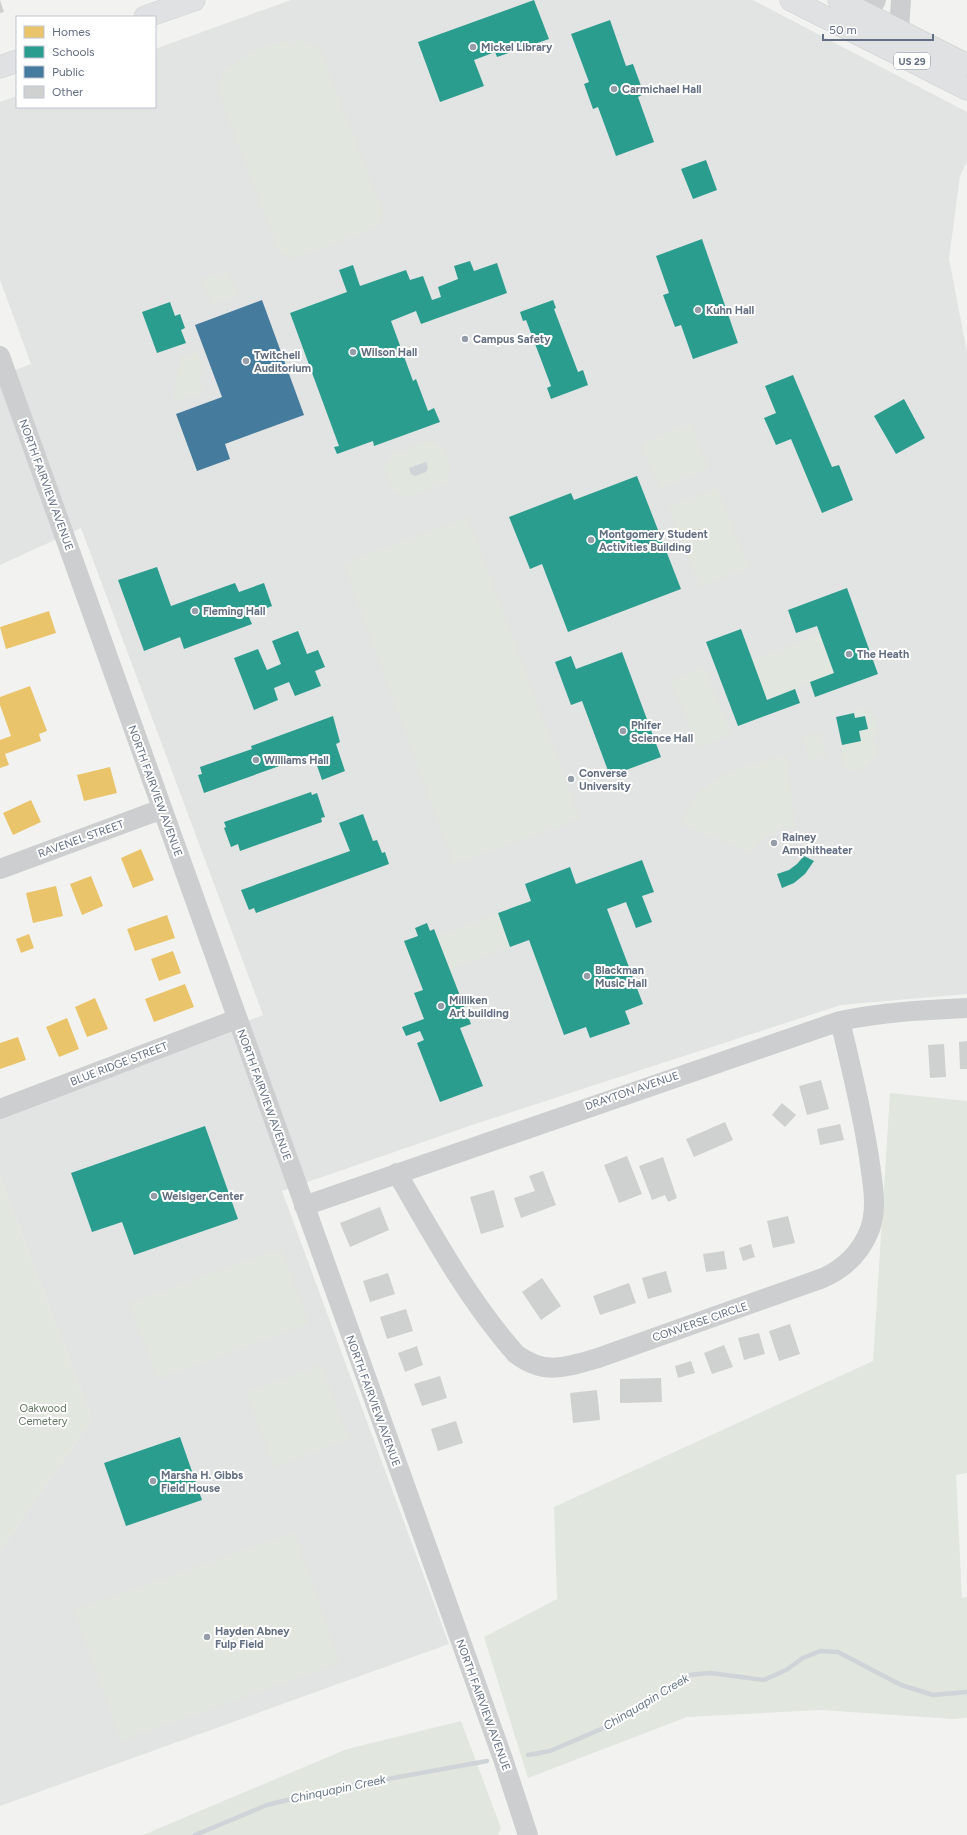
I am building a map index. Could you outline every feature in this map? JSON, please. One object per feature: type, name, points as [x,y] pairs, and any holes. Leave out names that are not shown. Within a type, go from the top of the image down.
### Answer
[{"type":"main road","points":[[148,16],[194,0]]},
{"type":"main road","name":"US 29","points":[[791,0],[967,89]]},
{"type":"main road","name":"US 29","points":[[840,0],[872,7],[899,30],[967,66]]},
{"type":"main road","points":[[0,67],[16,61]]},
{"type":"street","points":[[899,30],[901,0]]},
{"type":"street","points":[[857,33],[872,7]]},
{"type":"street","name":"NORTH FAIRVIEW AVENUE","points":[[0,356],[503,1759],[528,1835]]},
{"type":"street","name":"RAVENEL STREET","points":[[0,869],[162,809]]},
{"type":"street","name":"DRAYTON AVENUE","points":[[304,1206],[840,1021],[876,1013],[967,1008]]},
{"type":"street","name":"BLUE RIDGE STREET","points":[[0,1109],[237,1019]]},
{"type":"street","name":"CONVERSE CIRCLE","points":[[397,1173],[425,1222],[466,1286],[516,1354],[526,1361],[549,1369],[561,1368],[598,1358],[823,1278],[838,1271],[847,1264],[862,1246],[870,1229],[874,1192],[863,1119],[840,1021]]},
{"type":"shaded area","name":"Converse University","points":[[291,0],[753,0],[967,112],[967,161],[960,176],[949,259],[967,352],[967,994],[841,1005],[472,1125],[282,1191],[449,1644],[0,1806],[0,1551],[92,1419],[0,1177],[0,1118],[263,1015],[81,528],[0,565],[0,376],[31,364],[0,280],[0,102],[16,96],[16,108],[156,108],[156,49]]},
{"type":"shaded area","points":[[426,462],[428,468],[426,472],[415,476],[411,474],[409,468]]},
{"type":"green space","points":[[299,40],[319,47],[383,212],[376,228],[293,259],[279,251],[219,94],[223,72],[249,53],[269,45]]},
{"type":"green space","points":[[228,270],[238,295],[212,305],[202,280]]},
{"type":"green space","points":[[197,352],[202,366],[200,382],[204,392],[181,401],[173,399],[181,357]]},
{"type":"green space","points":[[690,423],[709,468],[660,489],[641,444]]},
{"type":"green space","points":[[429,441],[443,448],[450,468],[447,482],[407,497],[393,490],[384,468],[393,454]]},
{"type":"green space","points":[[717,488],[749,568],[700,587],[668,507]]},
{"type":"green space","points":[[468,517],[580,819],[454,864],[343,563]]},
{"type":"green space","points":[[820,634],[834,673],[767,700],[752,660]]},
{"type":"green space","points":[[704,667],[731,734],[698,747],[671,680]]},
{"type":"green space","points":[[853,710],[869,710],[876,720],[873,739],[878,750],[869,763],[859,770],[854,771],[849,770],[843,765],[842,745],[861,741],[859,731],[868,729],[865,716],[855,718]]},
{"type":"green space","points":[[821,733],[827,757],[809,761],[803,737]]},
{"type":"green space","points":[[786,756],[795,827],[769,835],[750,853],[682,824],[695,797],[714,780],[749,765]]},
{"type":"green space","points":[[498,913],[510,947],[450,969],[437,936]]},
{"type":"green space","points":[[890,1093],[967,1101],[967,1473],[956,1475],[962,1598],[967,1597],[967,1718],[953,1719],[821,1710],[687,1717],[528,1778],[484,1637],[557,1599],[554,1507],[873,1361]]},
{"type":"green space","name":"Oakwood Cemetery","points":[[0,1177],[92,1419],[0,1551]]},
{"type":"green space","points":[[281,1248],[309,1324],[158,1379],[129,1303]]},
{"type":"green space","points":[[321,1365],[349,1439],[274,1467],[246,1392]]},
{"type":"green space","name":"Hayden Abney Fulp Field","points":[[294,1532],[340,1663],[121,1741],[74,1610]]},
{"type":"green space","points":[[461,1721],[501,1828],[498,1835],[143,1835],[347,1749]]},
{"type":"building: Homes","points":[[49,611],[56,633],[6,649],[0,627]]},
{"type":"building: Homes","points":[[30,686],[47,731],[39,734],[41,741],[5,754],[9,765],[0,768],[0,740],[11,736],[0,705],[0,697]]},
{"type":"building: Homes","points":[[110,767],[117,793],[84,801],[77,775]]},
{"type":"building: Homes","points":[[31,800],[41,822],[13,835],[3,813]]},
{"type":"building: Homes","points":[[141,849],[154,880],[133,888],[121,858]]},
{"type":"building: Homes","points":[[91,876],[103,906],[82,915],[70,884]]},
{"type":"building: Homes","points":[[56,886],[63,916],[33,923],[26,893]]},
{"type":"building: Homes","points":[[167,915],[175,938],[135,951],[127,929]]},
{"type":"building: Homes","points":[[29,934],[34,948],[21,953],[16,939]]},
{"type":"building: Homes","points":[[173,951],[181,973],[159,981],[151,959]]},
{"type":"building: Homes","points":[[185,984],[194,1007],[154,1022],[145,999]]},
{"type":"building: Homes","points":[[95,998],[108,1029],[87,1037],[75,1007]]},
{"type":"building: Homes","points":[[67,1018],[79,1049],[59,1057],[46,1027]]},
{"type":"building: Homes","points":[[18,1037],[26,1060],[0,1069],[0,1043]]},
{"type":"building: Schools","name":"Mickel Library","points":[[534,0],[549,39],[497,57],[495,52],[474,60],[484,86],[440,102],[418,42]]},
{"type":"building: Schools","name":"Carmichael Hall","points":[[610,20],[626,66],[633,64],[644,94],[638,97],[654,142],[616,156],[598,107],[593,109],[584,84],[589,82],[571,34]]},
{"type":"building: Schools","points":[[706,160],[717,190],[693,199],[681,169]]},
{"type":"building: Schools","name":"Kuhn Hall","points":[[702,239],[738,343],[693,359],[681,325],[675,327],[663,295],[669,293],[656,256]]},
{"type":"building: Schools","name":"Wilson Hall","points":[[470,261],[474,271],[497,263],[507,293],[421,324],[416,311],[391,321],[413,381],[416,379],[428,411],[434,408],[440,422],[374,446],[373,441],[337,454],[334,447],[339,446],[290,313],[347,292],[339,270],[353,265],[360,286],[406,270],[410,280],[423,276],[432,300],[441,297],[438,287],[458,279],[454,266]]},
{"type":"building: Schools","points":[[553,300],[556,308],[554,309],[578,372],[583,370],[588,385],[551,399],[547,388],[551,386],[526,320],[523,321],[520,312]]},
{"type":"building: Schools","points":[[170,302],[175,316],[180,314],[185,328],[181,330],[186,343],[157,353],[142,312]]},
{"type":"building: Schools","points":[[793,375],[832,467],[839,465],[853,500],[822,513],[791,439],[776,445],[764,418],[776,413],[765,386]]},
{"type":"building: Schools","points":[[904,399],[925,438],[896,454],[874,416]]},
{"type":"building: Schools","name":"Montgomery Student Activities Building","points":[[637,476],[681,589],[568,632],[542,564],[530,569],[509,517],[571,493],[574,500]]},
{"type":"building: Schools","name":"Fleming Hall","points":[[157,567],[171,606],[235,583],[239,592],[264,583],[272,606],[248,615],[252,624],[184,649],[180,637],[144,651],[118,580]]},
{"type":"building: Schools","name":"The Heath","points":[[847,588],[878,674],[815,697],[810,682],[834,673],[817,626],[796,633],[788,610]]},
{"type":"building: Schools","points":[[741,629],[767,700],[795,689],[800,703],[738,726],[706,642]]},
{"type":"building: Schools","points":[[298,631],[307,654],[318,650],[325,667],[315,671],[321,686],[295,696],[289,682],[274,688],[278,700],[254,710],[234,658],[258,649],[267,670],[281,664],[272,641]]},
{"type":"building: Schools","name":"Phifer Science Hall","points":[[622,652],[661,757],[610,776],[582,701],[571,705],[555,662],[571,656],[576,669]]},
{"type":"building: Schools","points":[[854,713],[855,718],[865,716],[868,729],[859,731],[861,741],[842,745],[836,717]]},
{"type":"building: Schools","name":"Williams Hall","points":[[333,716],[340,742],[336,744],[345,771],[322,780],[313,754],[204,793],[198,775],[202,774],[200,767],[252,749],[251,746]]},
{"type":"building: Schools","points":[[311,792],[312,795],[317,793],[325,817],[321,818],[322,822],[240,851],[238,844],[231,847],[224,828],[226,827],[224,822]]},
{"type":"building: Schools","points":[[363,814],[373,841],[377,840],[382,853],[385,852],[389,864],[256,913],[254,908],[249,910],[241,890],[350,851],[339,823]]},
{"type":"building: Schools","points":[[804,856],[814,861],[805,874],[794,883],[782,888],[777,874],[789,870]]},
{"type":"building: Schools","name":"Blackman Music Hall","points":[[642,860],[654,892],[642,896],[652,922],[636,928],[626,902],[607,909],[643,1004],[625,1011],[630,1024],[590,1038],[586,1027],[564,1035],[529,940],[510,947],[498,913],[531,901],[525,884],[570,867],[576,884]]},
{"type":"building: Schools","name":"Milliken Art building","points":[[427,923],[430,931],[434,929],[471,1024],[460,1028],[483,1086],[440,1102],[417,1043],[424,1040],[420,1031],[406,1036],[402,1027],[424,1019],[414,993],[423,990],[404,941],[418,936],[415,928]]},
{"type":"building: Schools","name":"Weisiger Center","points":[[205,1126],[238,1219],[134,1255],[122,1222],[92,1232],[71,1173]]},
{"type":"building: Schools","name":"Marsha H. Gibbs Field House","points":[[180,1437],[202,1500],[126,1526],[104,1463]]},
{"type":"building: Public","name":"Twitchell Auditorium","points":[[262,300],[304,415],[225,444],[230,459],[197,471],[176,414],[222,397],[195,325]]},
{"type":"building: Other","points":[[0,0],[4,12],[0,13]]},
{"type":"building: Other","points":[[967,1041],[967,1069],[960,1069],[959,1042]]},
{"type":"building: Other","points":[[944,1044],[946,1077],[930,1078],[928,1045]]},
{"type":"building: Other","points":[[821,1080],[829,1109],[807,1115],[799,1086]]},
{"type":"building: Other","points":[[782,1103],[796,1115],[785,1127],[772,1115]]},
{"type":"building: Other","points":[[725,1122],[733,1140],[694,1157],[686,1139]]},
{"type":"building: Other","points":[[840,1124],[844,1140],[820,1145],[817,1129]]},
{"type":"building: Other","points":[[627,1156],[642,1194],[619,1203],[604,1165]]},
{"type":"building: Other","points":[[663,1157],[677,1198],[668,1202],[665,1195],[652,1200],[639,1166]]},
{"type":"building: Other","points":[[543,1171],[556,1205],[521,1218],[514,1198],[535,1191],[529,1176]]},
{"type":"building: Other","points":[[494,1190],[504,1227],[481,1234],[470,1197]]},
{"type":"building: Other","points":[[380,1207],[389,1230],[350,1247],[340,1223]]},
{"type":"building: Other","points":[[788,1216],[795,1243],[773,1248],[767,1221]]},
{"type":"building: Other","points":[[751,1244],[755,1257],[743,1261],[739,1248]]},
{"type":"building: Other","points":[[724,1251],[727,1269],[706,1272],[703,1254]]},
{"type":"building: Other","points":[[666,1271],[672,1292],[648,1299],[642,1278]]},
{"type":"building: Other","points":[[388,1273],[395,1294],[370,1302],[363,1281]]},
{"type":"building: Other","points":[[542,1278],[561,1306],[541,1320],[522,1292]]},
{"type":"building: Other","points":[[629,1283],[636,1303],[600,1315],[593,1296]]},
{"type":"building: Other","points":[[406,1309],[413,1331],[387,1339],[380,1317]]},
{"type":"building: Other","points":[[790,1324],[800,1354],[779,1361],[769,1331]]},
{"type":"building: Other","points":[[759,1333],[765,1354],[744,1360],[738,1338]]},
{"type":"building: Other","points":[[724,1345],[733,1367],[712,1374],[704,1353]]},
{"type":"building: Other","points":[[417,1346],[423,1365],[405,1372],[398,1353]]},
{"type":"building: Other","points":[[691,1361],[695,1373],[678,1378],[675,1366]]},
{"type":"building: Other","points":[[440,1376],[447,1398],[422,1406],[414,1384]]},
{"type":"building: Other","points":[[661,1378],[662,1402],[620,1403],[620,1379]]},
{"type":"building: Other","points":[[597,1390],[600,1420],[573,1423],[570,1393]]},
{"type":"building: Other","points":[[456,1421],[463,1443],[438,1451],[431,1429]]},
{"type":"waterway","name":"Chinquapin Creek","points":[[528,1755],[550,1751],[613,1724],[689,1675],[710,1673],[764,1680],[786,1670],[803,1658],[820,1651],[838,1652],[901,1685],[933,1695],[967,1692]]},
{"type":"waterway","name":"Chinquapin Creek","points":[[195,1835],[267,1805],[327,1790],[487,1761]]},
{"type":"place","name":"Mickel Library","points":[[473,47]]},
{"type":"place","name":"Carmichael Hall","points":[[614,89]]},
{"type":"place","name":"Kuhn Hall","points":[[698,310]]},
{"type":"place","name":"Campus Safety","points":[[465,339]]},
{"type":"place","name":"Wilson Hall","points":[[353,352]]},
{"type":"place","name":"Twitchell Auditorium","points":[[246,361]]},
{"type":"place","name":"Montgomery Student Activities Building","points":[[591,540]]},
{"type":"place","name":"Fleming Hall","points":[[195,611]]},
{"type":"place","name":"The Heath","points":[[849,654]]},
{"type":"place","name":"Phifer Science Hall","points":[[623,731]]},
{"type":"place","name":"Williams Hall","points":[[256,760]]},
{"type":"place","name":"Converse University","points":[[571,779]]},
{"type":"place","name":"Rainey Amphitheater","points":[[774,843]]},
{"type":"place","name":"Blackman Music Hall","points":[[587,976]]},
{"type":"place","name":"Milliken Art building","points":[[441,1006]]},
{"type":"place","name":"Weisiger Center","points":[[154,1196]]},
{"type":"place","name":"Marsha H. Gibbs Field House","points":[[153,1481]]},
{"type":"place","name":"Hayden Abney Fulp Field","points":[[207,1637]]}]
